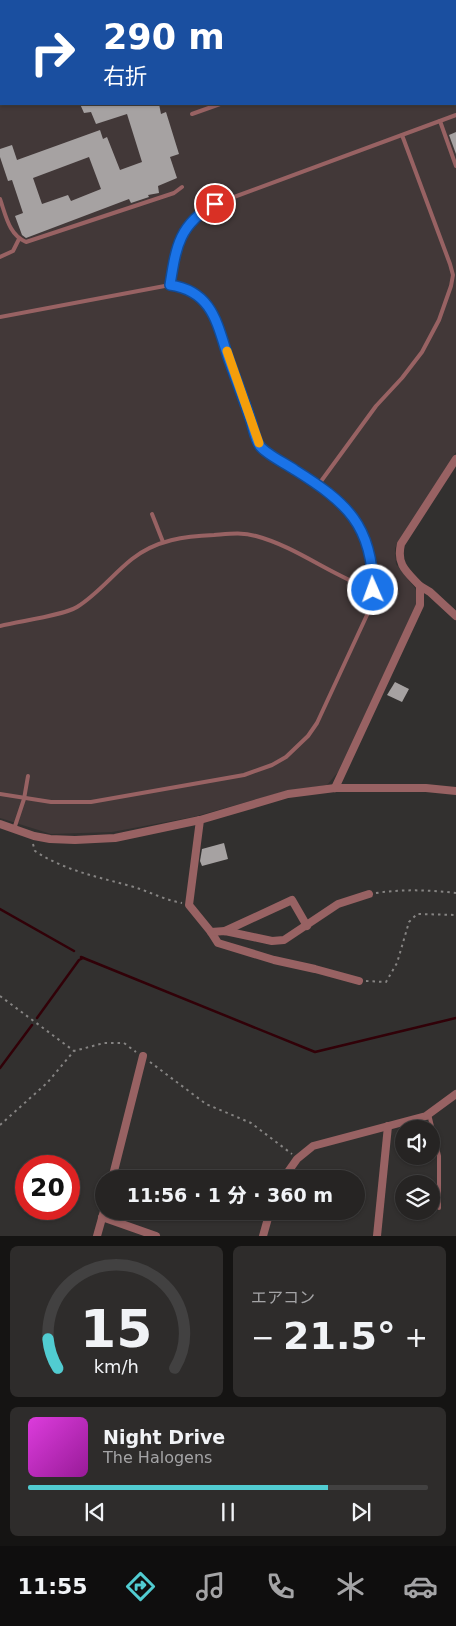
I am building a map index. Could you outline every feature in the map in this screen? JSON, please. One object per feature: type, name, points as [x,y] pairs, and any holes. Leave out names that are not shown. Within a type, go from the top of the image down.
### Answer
[{"type":"street","points":[[456,459],[401,544],[399,553],[400,562],[420,586],[430,592],[456,616]]},
{"type":"street","points":[[334,788],[420,604],[420,586]]},
{"type":"street","points":[[0,824],[34,836],[75,840],[115,838],[200,820],[288,794],[334,788],[426,788],[456,791]]},
{"type":"street","points":[[200,820],[189,905],[218,943],[225,947],[359,981]]},
{"type":"street","points":[[211,932],[225,931],[272,941],[284,940],[338,904],[369,894]]},
{"type":"street","points":[[225,931],[292,900],[307,926]]},
{"type":"street","points":[[114,1170],[143,1056]]},
{"type":"street","points":[[290,1170],[298,1159],[313,1146],[429,1114],[456,1094]]},
{"type":"street","points":[[377,1236],[388,1126]]},
{"type":"street","points":[[97,1236],[101,1220]]},
{"type":"street","points":[[117,1220],[156,1236]]},
{"type":"street","points":[[263,1236],[267,1220]]},
{"type":"lane","points":[[192,114],[217,105]]},
{"type":"lane","points":[[170,285],[178,243],[184,230],[202,211],[215,204],[456,115]]},
{"type":"lane","points":[[440,121],[456,166]]},
{"type":"lane","points":[[318,484],[376,406],[402,378],[422,352],[439,320],[451,286],[453,274],[450,264],[402,135]]},
{"type":"lane","points":[[0,199],[13,233],[26,242],[174,193],[182,187]]},
{"type":"lane","points":[[0,256],[13,251],[20,239]]},
{"type":"lane","points":[[450,264],[456,261]]},
{"type":"lane","points":[[0,317],[170,285],[198,296],[214,314],[259,446],[318,484],[338,499],[348,510],[365,538],[371,555],[373,590],[367,616],[317,723],[308,736],[286,757],[272,765],[244,775],[106,800],[76,803],[24,799],[0,794]]},
{"type":"lane","points":[[152,514],[163,542]]},
{"type":"lane","points":[[0,626],[66,612],[78,607],[132,559],[163,542],[197,535],[230,533],[255,536],[277,543],[352,583],[373,590]]},
{"type":"lane","points":[[14,829],[24,799],[28,776]]},
{"type":"lane","points":[[429,1114],[439,1156],[439,1175]]},
{"type":"path","points":[[34,836],[35,851],[64,867],[91,877],[135,888],[167,900],[189,905]]},
{"type":"path","points":[[369,894],[400,890],[435,890],[456,893]]},
{"type":"path","points":[[359,981],[386,982],[397,963],[410,922],[417,914],[456,916]]},
{"type":"path","points":[[0,996],[74,1051]]},
{"type":"path","points":[[0,1125],[47,1082],[74,1051],[104,1043],[124,1043],[206,1104],[251,1123],[298,1159]]},
{"type":"shaded area","points":[[0,105],[456,105],[456,452],[395,548],[396,564],[415,588],[418,595],[417,603],[338,772],[327,785],[286,791],[193,817],[112,832],[51,834],[0,818]]},
{"type":"building","points":[[80,105],[159,105],[161,114],[166,112],[179,154],[170,157],[177,178],[158,186],[159,193],[148,195],[149,197],[131,203],[129,199],[26,238],[22,235],[15,216],[23,213],[12,180],[8,181],[0,157],[0,149],[12,145],[17,160],[100,130],[103,139],[107,137],[120,170],[142,162],[127,114],[96,124],[91,112],[84,113]],"holes":[[[89,157],[101,189],[71,201],[68,195],[42,204],[33,178]]]},
{"type":"building","points":[[456,132],[456,154],[449,135]]},
{"type":"building","points":[[395,682],[409,689],[402,702],[387,695]]},
{"type":"building","points":[[224,843],[228,859],[202,866],[200,861],[202,849]]},
{"type":"waterway","points":[[0,909],[74,951]]},
{"type":"waterway","points":[[81,957],[315,1052],[456,1018]]},
{"type":"waterway","points":[[37,1018],[79,960],[83,958]]},
{"type":"waterway","points":[[0,1068],[32,1025]]},
{"type":"slow traffic","points":[[227,351],[259,443]]},
{"type":"route","points":[[215,204],[202,211],[184,230],[178,243],[170,285],[198,296],[214,314],[259,446],[338,499],[358,524],[371,555],[373,590]]}]
